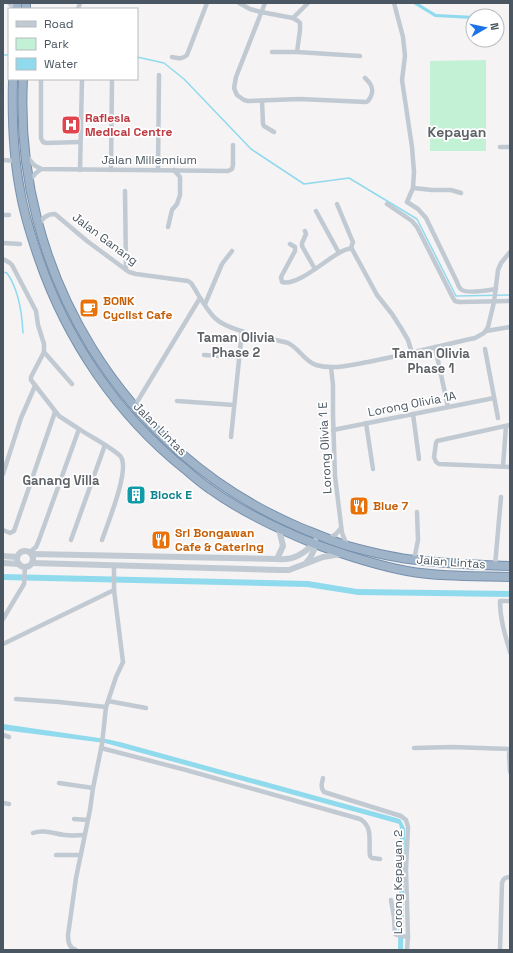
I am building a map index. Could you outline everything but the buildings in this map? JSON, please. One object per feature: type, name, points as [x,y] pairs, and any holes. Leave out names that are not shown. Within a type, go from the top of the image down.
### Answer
[{"type":"highway","name":"Jalan Lintas","points":[[13,80],[13,120],[20,189],[27,220],[46,279],[73,335],[92,366],[113,396],[155,443],[174,461],[199,481],[215,493],[246,512],[290,534],[341,554],[412,572],[449,576],[510,577]]},
{"type":"highway","name":"Jalan Lintas","points":[[23,80],[25,155],[29,181],[34,210],[55,276],[81,331],[99,361],[134,407],[163,437],[206,473],[250,503],[282,520],[317,535],[347,545],[415,560],[440,563],[510,566]]},
{"type":"highway","points":[[113,396],[114,391],[120,389]]},
{"type":"highway","points":[[384,554],[407,563],[411,566],[412,572]]},
{"type":"street","points":[[172,57],[178,59],[183,58],[186,55],[207,3]]},
{"type":"street","points":[[239,3],[250,9],[293,18],[298,21],[300,26],[297,52]]},
{"type":"street","points":[[265,3],[236,77],[234,88],[237,95],[248,101],[299,99],[368,102],[371,96],[372,85],[365,78]]},
{"type":"street","points":[[293,18],[308,3]]},
{"type":"street","points":[[394,3],[403,37],[405,56],[402,80],[412,147],[414,172],[413,188],[407,202],[418,209],[426,218],[462,290],[471,292],[495,290]]},
{"type":"street","points":[[272,52],[360,56]]},
{"type":"street","points":[[158,170],[159,75]]},
{"type":"street","points":[[41,80],[41,138],[43,142],[80,142]]},
{"type":"street","points":[[80,170],[82,80]]},
{"type":"street","points":[[110,170],[112,80]]},
{"type":"street","points":[[262,101],[262,124],[274,132]]},
{"type":"street","name":"Jalan Millennium","points":[[41,169],[230,170],[232,169],[233,165],[233,145]]},
{"type":"street","points":[[500,148],[510,147]]},
{"type":"street","points":[[25,155],[31,162],[41,169],[36,172],[29,181]]},
{"type":"street","points":[[3,160],[16,161]]},
{"type":"street","points":[[168,227],[172,210],[177,204],[180,195],[180,177],[174,170]]},
{"type":"street","points":[[413,188],[450,190],[461,193]]},
{"type":"street","points":[[125,191],[126,270]]},
{"type":"street","points":[[337,204],[353,242],[351,248]]},
{"type":"street","points":[[387,204],[412,220],[418,227],[454,300],[459,302],[510,301]]},
{"type":"street","name":"Jalan Ganang","points":[[34,210],[39,214],[47,216],[52,214],[57,215],[87,241],[126,270],[136,274],[188,281],[191,283],[210,313],[226,326],[291,344],[307,360],[321,366],[331,367],[412,353],[475,338],[486,331],[510,327]]},
{"type":"street","points":[[316,211],[339,253]]},
{"type":"street","points":[[3,215],[9,216]]},
{"type":"street","points":[[39,227],[42,220],[47,216]]},
{"type":"street","points":[[305,232],[306,234],[302,246],[315,269]]},
{"type":"street","points":[[3,243],[20,244]]},
{"type":"street","points":[[290,244],[294,247],[295,251],[282,277],[282,282],[288,283],[296,281],[339,253],[351,248]]},
{"type":"street","points":[[351,248],[354,250],[377,295],[392,314],[408,340],[412,353]]},
{"type":"street","points":[[205,304],[222,264],[232,251]]},
{"type":"street","points":[[486,331],[494,301],[499,266],[510,252]]},
{"type":"street","points":[[3,259],[12,265],[36,311],[38,325],[44,344],[44,352],[31,377],[31,380],[55,412],[64,420],[105,445],[118,454],[123,460],[121,483],[102,540]]},
{"type":"street","points":[[134,407],[200,298]]},
{"type":"street","points":[[231,437],[242,331]]},
{"type":"street","points":[[435,347],[448,407]]},
{"type":"street","points":[[485,349],[498,418]]},
{"type":"street","points":[[44,352],[72,384]]},
{"type":"street","points":[[204,355],[239,357]]},
{"type":"street","name":"Lorong Olivia 1 E","points":[[331,367],[333,385],[335,476],[341,528],[347,545]]},
{"type":"street","points":[[3,474],[21,418],[35,386]]},
{"type":"street","name":"Lorong Olivia 1A","points":[[333,430],[494,398]]},
{"type":"street","points":[[177,401],[234,405]]},
{"type":"street","points":[[3,530],[10,533],[14,531],[55,412]]},
{"type":"street","points":[[413,414],[419,459]]},
{"type":"street","points":[[366,423],[373,469]]},
{"type":"street","points":[[503,466],[508,425],[437,441],[436,443],[434,457],[436,462],[440,464],[510,467]]},
{"type":"street","points":[[31,553],[40,540],[79,429]]},
{"type":"street","points":[[71,540],[105,445]]},
{"type":"street","points":[[495,566],[501,497]]},
{"type":"street","points":[[415,560],[418,540],[417,512]]},
{"type":"street","points":[[328,539],[336,534],[341,528]]},
{"type":"street","points":[[277,559],[283,546],[279,529]]},
{"type":"street","points":[[306,563],[314,550],[314,543],[317,535]]},
{"type":"street","points":[[3,556],[17,556],[23,551],[28,551],[31,553],[281,560],[295,558],[307,551],[314,543]]},
{"type":"street","points":[[25,570],[32,564],[34,559],[31,553]]},
{"type":"street","points":[[32,564],[289,570],[323,557],[341,554]]},
{"type":"street","points":[[3,619],[24,584],[25,570],[19,564],[17,556]]},
{"type":"street","points":[[3,563],[19,564]]},
{"type":"street","points":[[76,950],[72,949],[69,944],[68,936],[76,878],[102,746],[106,707],[116,677],[123,662],[114,587],[114,566]]},
{"type":"street","points":[[3,644],[114,587]]},
{"type":"street","points":[[510,601],[500,601],[501,618],[510,652]]},
{"type":"street","points":[[16,699],[106,707]]},
{"type":"street","points":[[108,701],[146,708]]},
{"type":"street","points":[[3,735],[9,737]]},
{"type":"street","points":[[102,746],[360,819],[364,822],[370,834],[370,856],[372,858],[380,859]]},
{"type":"street","points":[[414,748],[452,747],[510,750],[510,772]]},
{"type":"street","name":"Lorong Kepayan 2","points":[[323,778],[321,785],[324,792],[401,816],[406,820],[408,827],[406,876],[407,950]]},
{"type":"street","points":[[59,783],[93,788]]},
{"type":"street","points":[[3,803],[9,804]]},
{"type":"street","points":[[74,819],[88,820]]},
{"type":"street","points":[[33,833],[39,831],[64,835],[84,835]]},
{"type":"street","points":[[56,855],[81,855]]},
{"type":"street","points":[[500,950],[502,880],[510,877]]},
{"type":"street","points":[[391,900],[394,917],[394,932],[397,936],[406,936]]},
{"type":"green space","points":[[486,60],[486,151],[430,151],[430,61]]},
{"type":"water","points":[[412,3],[418,3],[436,14],[465,15],[465,19],[435,17]]},
{"type":"water","points":[[3,574],[308,581],[357,589],[510,591],[510,597],[358,595],[307,587],[3,580]]},
{"type":"water","points":[[3,724],[120,742],[400,819],[405,829],[403,950],[398,950],[399,824],[105,743],[3,730]]},
{"type":"waterway","points":[[3,55],[8,55]]},
{"type":"waterway","points":[[138,57],[164,63],[184,79],[251,149],[304,184],[349,178],[417,219],[456,296],[510,295]]},
{"type":"waterway","points":[[3,272],[7,273],[17,294],[21,309],[23,333]]},
{"type":"place","name":"Raflesia Medical Centre","points":[[71,125]]},
{"type":"place","name":"BONK Cyclist Cafe","points":[[89,308]]},
{"type":"place","name":"Block E","points":[[136,495]]},
{"type":"place","name":"Blue 7","points":[[359,506]]},
{"type":"place","name":"Sri Bongawan Cafe & Catering","points":[[161,540]]},
{"type":"district","name":"Kepayan","points":[[457,132]]},
{"type":"district","name":"Taman Olivia Phase 2","points":[[236,344]]},
{"type":"district","name":"Taman Olivia Phase 1","points":[[431,360]]},
{"type":"district","name":"Ganang Villa","points":[[61,480]]}]
